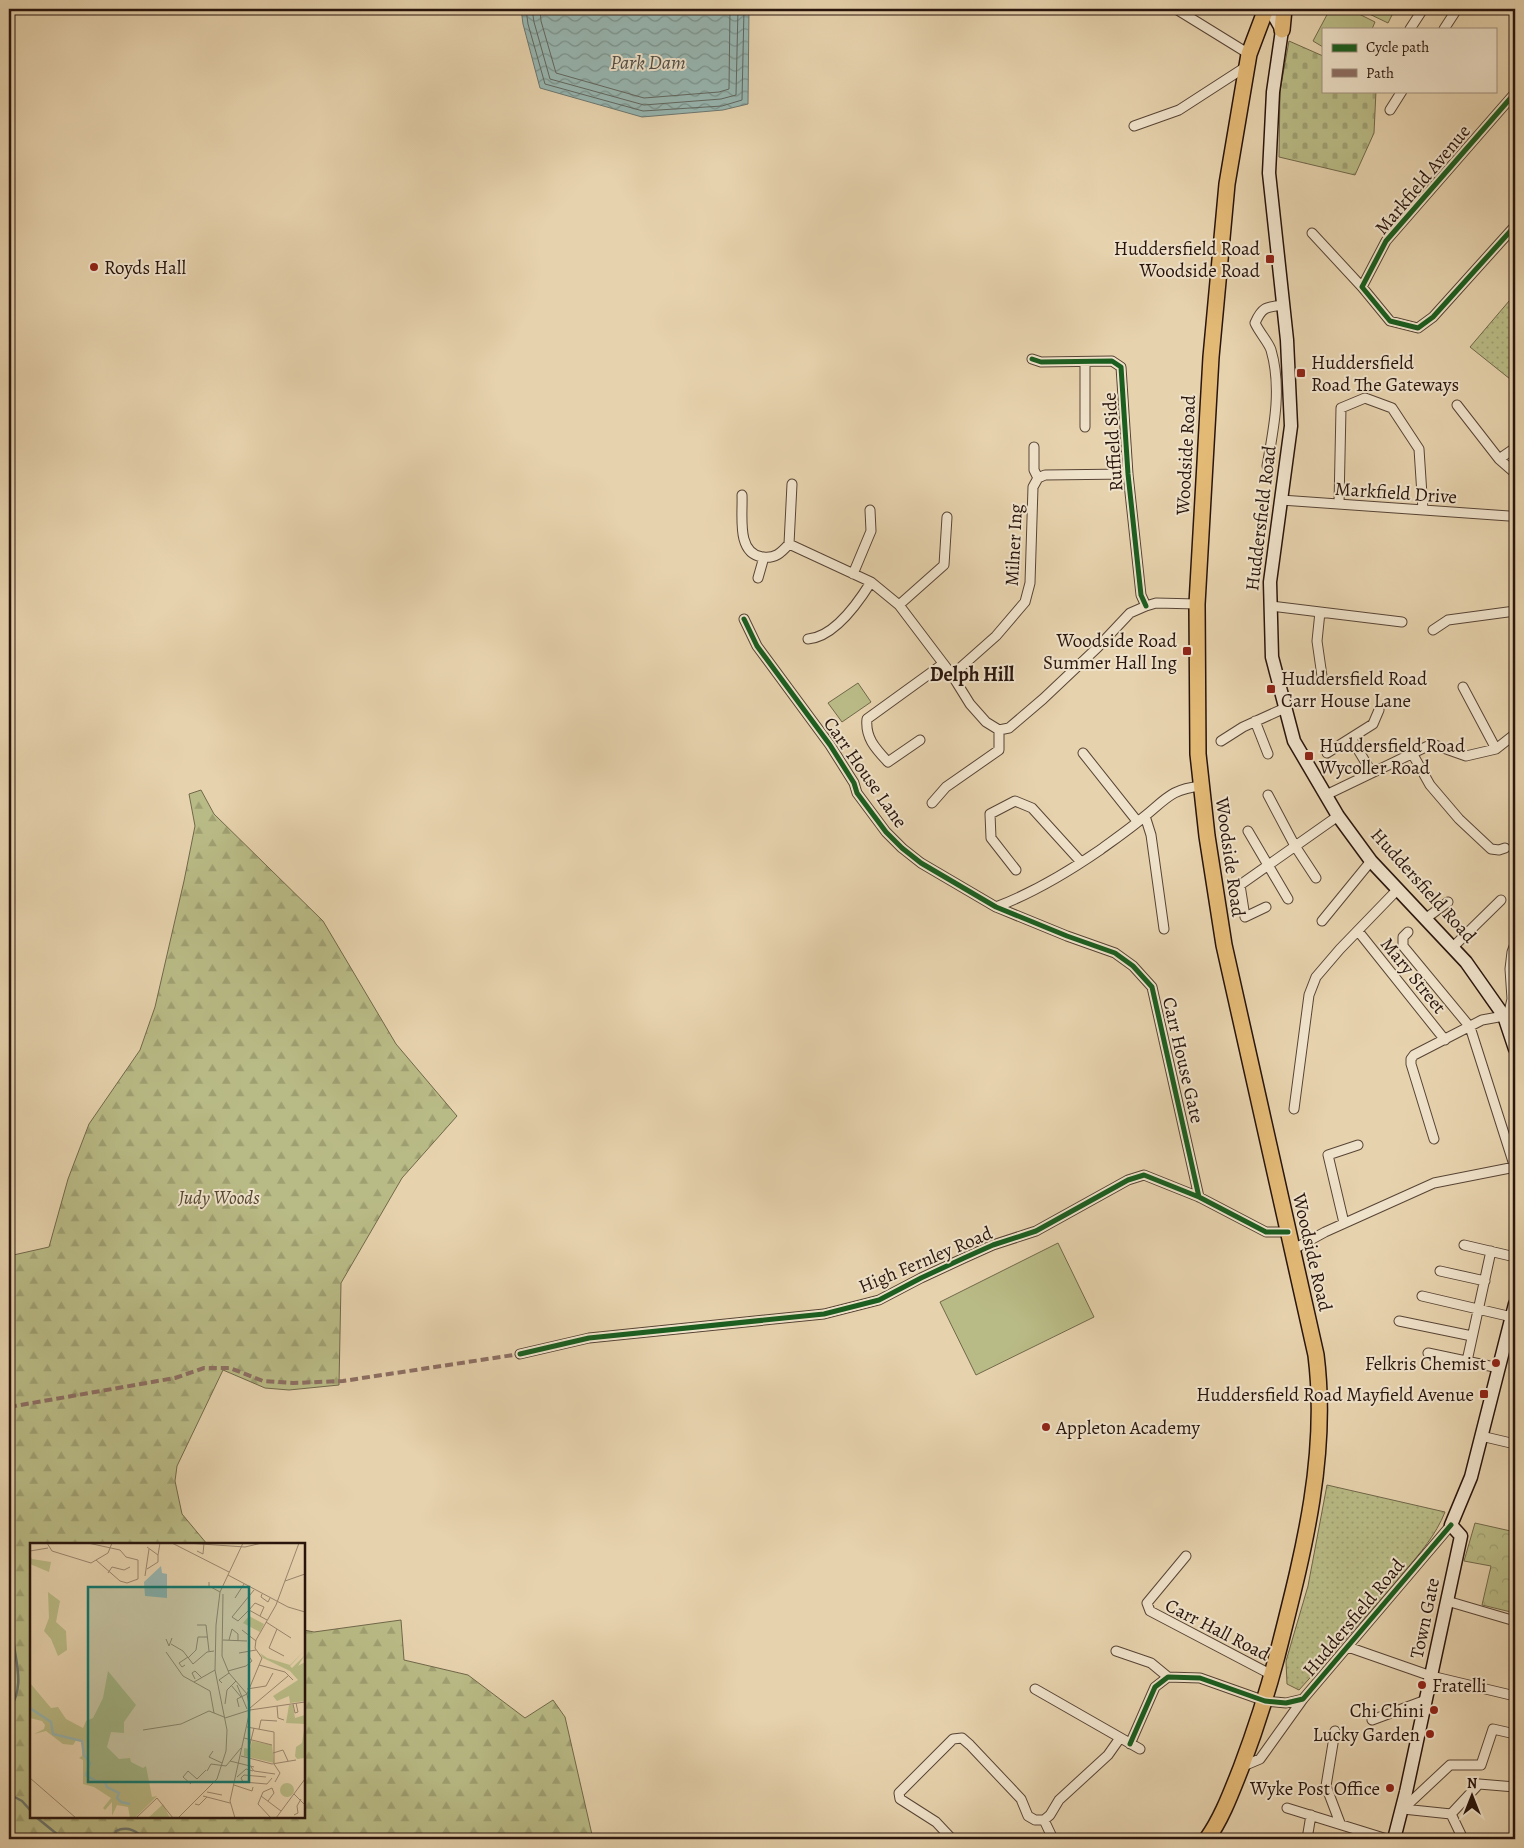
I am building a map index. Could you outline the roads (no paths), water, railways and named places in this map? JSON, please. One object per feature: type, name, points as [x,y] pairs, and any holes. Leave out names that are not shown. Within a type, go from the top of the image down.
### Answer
[{"type":"main road","name":"Woodside Road","points":[[1265,1701],[1304,1551],[1319,1440],[1319,1388],[1316,1355],[1224,945],[1198,754],[1197,604],[1211,358],[1227,184],[1248,60],[1268,9]]},
{"type":"main road","points":[[1268,9],[1282,30]]},
{"type":"main road","points":[[1282,30],[1284,9]]},
{"type":"main road","name":"Huddersfield Road","points":[[1282,30],[1273,92],[1269,173],[1283,306],[1292,426],[1270,582],[1272,657],[1294,741],[1338,816],[1372,861],[1466,962],[1504,1016],[1515,1049]]},
{"type":"main road","name":"Huddersfield Road","points":[[1451,1525],[1471,1477],[1512,1325],[1515,1304]]},
{"type":"main road","name":"Town Gate","points":[[1394,1839],[1403,1810],[1461,1536],[1451,1525]]},
{"type":"main road","points":[[1207,1839],[1218,1824],[1265,1701]]},
{"type":"street","points":[[1134,126],[1179,110],[1248,60],[1176,9]]},
{"type":"street","points":[[1411,28],[1424,9]]},
{"type":"street","points":[[1445,28],[1457,9]]},
{"type":"street","points":[[1390,110],[1401,92]]},
{"type":"street","name":"Markfield Avenue","points":[[1362,287],[1386,241],[1515,93]]},
{"type":"street","points":[[1312,233],[1362,287],[1390,321],[1418,328],[1433,317],[1515,226]]},
{"type":"street","points":[[1268,466],[1276,410],[1276,375],[1270,348],[1255,323],[1260,312],[1268,307],[1283,306]]},
{"type":"street","name":"Ruffield Side","points":[[1032,359],[1041,362],[1112,361],[1121,367],[1128,474],[1141,595],[1146,606]]},
{"type":"street","points":[[1085,362],[1085,427]]},
{"type":"street","points":[[1339,504],[1341,408],[1365,398],[1392,408],[1419,449],[1423,510]]},
{"type":"street","points":[[1457,405],[1499,459],[1515,473]]},
{"type":"street","points":[[1034,447],[1034,470],[1038,478],[1045,475],[1128,474]]},
{"type":"street","points":[[1499,459],[1515,448]]},
{"type":"street","name":"Milner Ing","points":[[952,675],[996,636],[1025,602],[1030,583],[1033,487],[1038,478]]},
{"type":"street","points":[[742,495],[746,546],[752,553],[771,558],[778,555],[789,544],[792,484]]},
{"type":"street","name":"Markfield Drive","points":[[1281,500],[1509,516]]},
{"type":"street","points":[[853,574],[871,531],[870,510]]},
{"type":"street","points":[[899,605],[944,565],[946,517]]},
{"type":"street","points":[[789,544],[871,582],[899,605],[952,675],[970,704],[986,722],[999,730],[1009,728],[1092,653],[1130,613],[1146,606],[1166,603],[1197,604]]},
{"type":"street","points":[[758,578],[764,557]]},
{"type":"street","points":[[808,638],[823,636],[849,612],[871,582]]},
{"type":"street","points":[[1271,606],[1402,622]]},
{"type":"street","points":[[1433,630],[1448,620],[1515,611]]},
{"type":"street","points":[[1320,612],[1317,641],[1322,676]]},
{"type":"street","name":"Carr House Lane","points":[[744,619],[758,646],[830,745],[854,783],[858,793],[886,832],[921,863],[996,907]]},
{"type":"street","points":[[920,740],[888,762],[872,745],[866,728],[867,719],[943,664]]},
{"type":"street","points":[[1463,687],[1496,748]]},
{"type":"street","points":[[1221,741],[1243,726],[1285,708]]},
{"type":"street","points":[[1327,753],[1373,724],[1379,710]]},
{"type":"street","points":[[1254,721],[1268,754]]},
{"type":"street","points":[[932,803],[946,787],[999,750],[999,730]]},
{"type":"street","points":[[1326,796],[1432,744],[1466,756],[1496,748],[1515,734]]},
{"type":"street","points":[[1351,738],[1372,773]]},
{"type":"street","points":[[1083,753],[1141,819],[1151,836],[1164,929]]},
{"type":"street","points":[[1412,754],[1430,785],[1460,819],[1491,849],[1499,850],[1505,848]]},
{"type":"street","points":[[996,907],[1023,897],[1081,862],[1141,819],[1168,796],[1184,788],[1201,786]]},
{"type":"street","points":[[1268,796],[1295,846],[1316,878]]},
{"type":"street","points":[[1016,870],[991,838],[990,814],[1015,801],[1032,808],[1081,862]]},
{"type":"street","points":[[1266,907],[1245,917],[1240,885],[1338,816]]},
{"type":"street","points":[[1248,831],[1288,899]]},
{"type":"street","points":[[1322,921],[1372,861]]},
{"type":"street","points":[[1294,1109],[1309,995],[1316,977],[1398,889]]},
{"type":"street","points":[[1453,947],[1502,900]]},
{"type":"street","points":[[1425,919],[1448,902]]},
{"type":"street","name":"Carr House Gate","points":[[996,907],[1067,936],[1115,952],[1133,966],[1152,987],[1198,1197]]},
{"type":"street","name":"Mary Street","points":[[1358,931],[1445,1040]]},
{"type":"street","points":[[1292,1250],[1344,1223],[1434,1183],[1515,1168],[1470,1027],[1403,946],[1403,937],[1408,932]]},
{"type":"street","points":[[1434,1138],[1411,1059],[1414,1055],[1482,1020],[1504,1016],[1511,1008],[1512,952],[1515,944]]},
{"type":"street","points":[[1344,1223],[1328,1155],[1358,1145]]},
{"type":"street","name":"High Fernley Road","points":[[520,1354],[597,1337],[824,1314],[879,1300],[971,1255],[1036,1230],[1128,1180],[1144,1176],[1198,1197],[1266,1232],[1288,1232]]},
{"type":"street","points":[[1464,1246],[1515,1257]]},
{"type":"street","points":[[1467,1361],[1491,1251]]},
{"type":"street","points":[[1440,1271],[1484,1281]]},
{"type":"street","points":[[1422,1296],[1478,1309],[1512,1325]]},
{"type":"street","points":[[1399,1320],[1472,1336]]},
{"type":"street","points":[[1428,1353],[1499,1368]]},
{"type":"street","points":[[1481,1436],[1515,1444]]},
{"type":"street","name":"Huddersfield Road","points":[[1168,1677],[1200,1678],[1265,1701],[1286,1703],[1303,1699],[1451,1525]]},
{"type":"street","name":"Carr Hall Road","points":[[1186,1556],[1147,1603],[1150,1612],[1272,1675]]},
{"type":"street","points":[[1447,1601],[1515,1621]]},
{"type":"street","points":[[1348,1647],[1431,1676],[1515,1696]]},
{"type":"street","points":[[1116,1650],[1151,1663],[1168,1677],[1155,1687],[1130,1744]]},
{"type":"street","points":[[1034,1689],[1140,1749]]},
{"type":"street","points":[[1241,1767],[1260,1759],[1303,1699]]},
{"type":"street","points":[[1372,1720],[1426,1700]]},
{"type":"street","points":[[1403,1810],[1450,1765],[1481,1766],[1493,1729],[1515,1734]]},
{"type":"street","points":[[1335,1731],[1326,1786],[1340,1823]]},
{"type":"street","points":[[952,1839],[936,1822],[900,1799],[899,1793],[949,1742],[962,1738],[1021,1799],[1028,1816],[1035,1820],[1044,1820],[1050,1815],[1059,1800],[1108,1755],[1120,1738]]},
{"type":"street","points":[[1451,1814],[1478,1784],[1515,1787]]},
{"type":"street","points":[[1288,1808],[1386,1839]]},
{"type":"street","points":[[1403,1810],[1451,1814]]},
{"type":"street","points":[[1451,1814],[1463,1839]]},
{"type":"street","points":[[1306,1839],[1311,1815]]},
{"type":"street","points":[[1044,1820],[1053,1839]]},
{"type":"water","name":"Park Dam","points":[[521,9],[749,9],[748,104],[723,110],[642,117],[540,88],[523,24]]},
{"type":"waterway","points":[[9,1625],[13,1628],[18,1670],[15,1700],[9,1711]]},
{"type":"waterway","points":[[9,1794],[22,1801],[30,1810]]},
{"type":"waterway","points":[[37,1818],[63,1839]]},
{"type":"waterway","points":[[114,1839],[116,1831],[120,1829],[136,1832],[146,1839]]},
{"type":"place","name":"Huddersfield Road Woodside Road","points":[[1270,259]]},
{"type":"place","name":"Royds Hall","points":[[94,267]]},
{"type":"place","name":"Huddersfield Road The Gateways","points":[[1301,373]]},
{"type":"place","name":"Woodside Road Summer Hall Ing","points":[[1187,651]]},
{"type":"place","name":"Huddersfield Road Carr House Lane","points":[[1271,689]]},
{"type":"place","name":"Huddersfield Road Wycoller Road","points":[[1309,756]]},
{"type":"place","name":"Felkris Chemist","points":[[1496,1363]]},
{"type":"place","name":"Huddersfield Road Mayfield Avenue","points":[[1484,1394]]},
{"type":"place","name":"Appleton Academy","points":[[1046,1427]]},
{"type":"place","name":"Fratelli","points":[[1422,1685]]},
{"type":"place","name":"Chi Chini","points":[[1434,1710]]},
{"type":"place","name":"Lucky Garden","points":[[1430,1734]]},
{"type":"place","name":"Wyke Post Office","points":[[1390,1788]]},
{"type":"district","name":"Delph Hill","points":[[972,674]]},
{"type":"park label","name":"Judy Woods","points":[[219,1197]]}]
